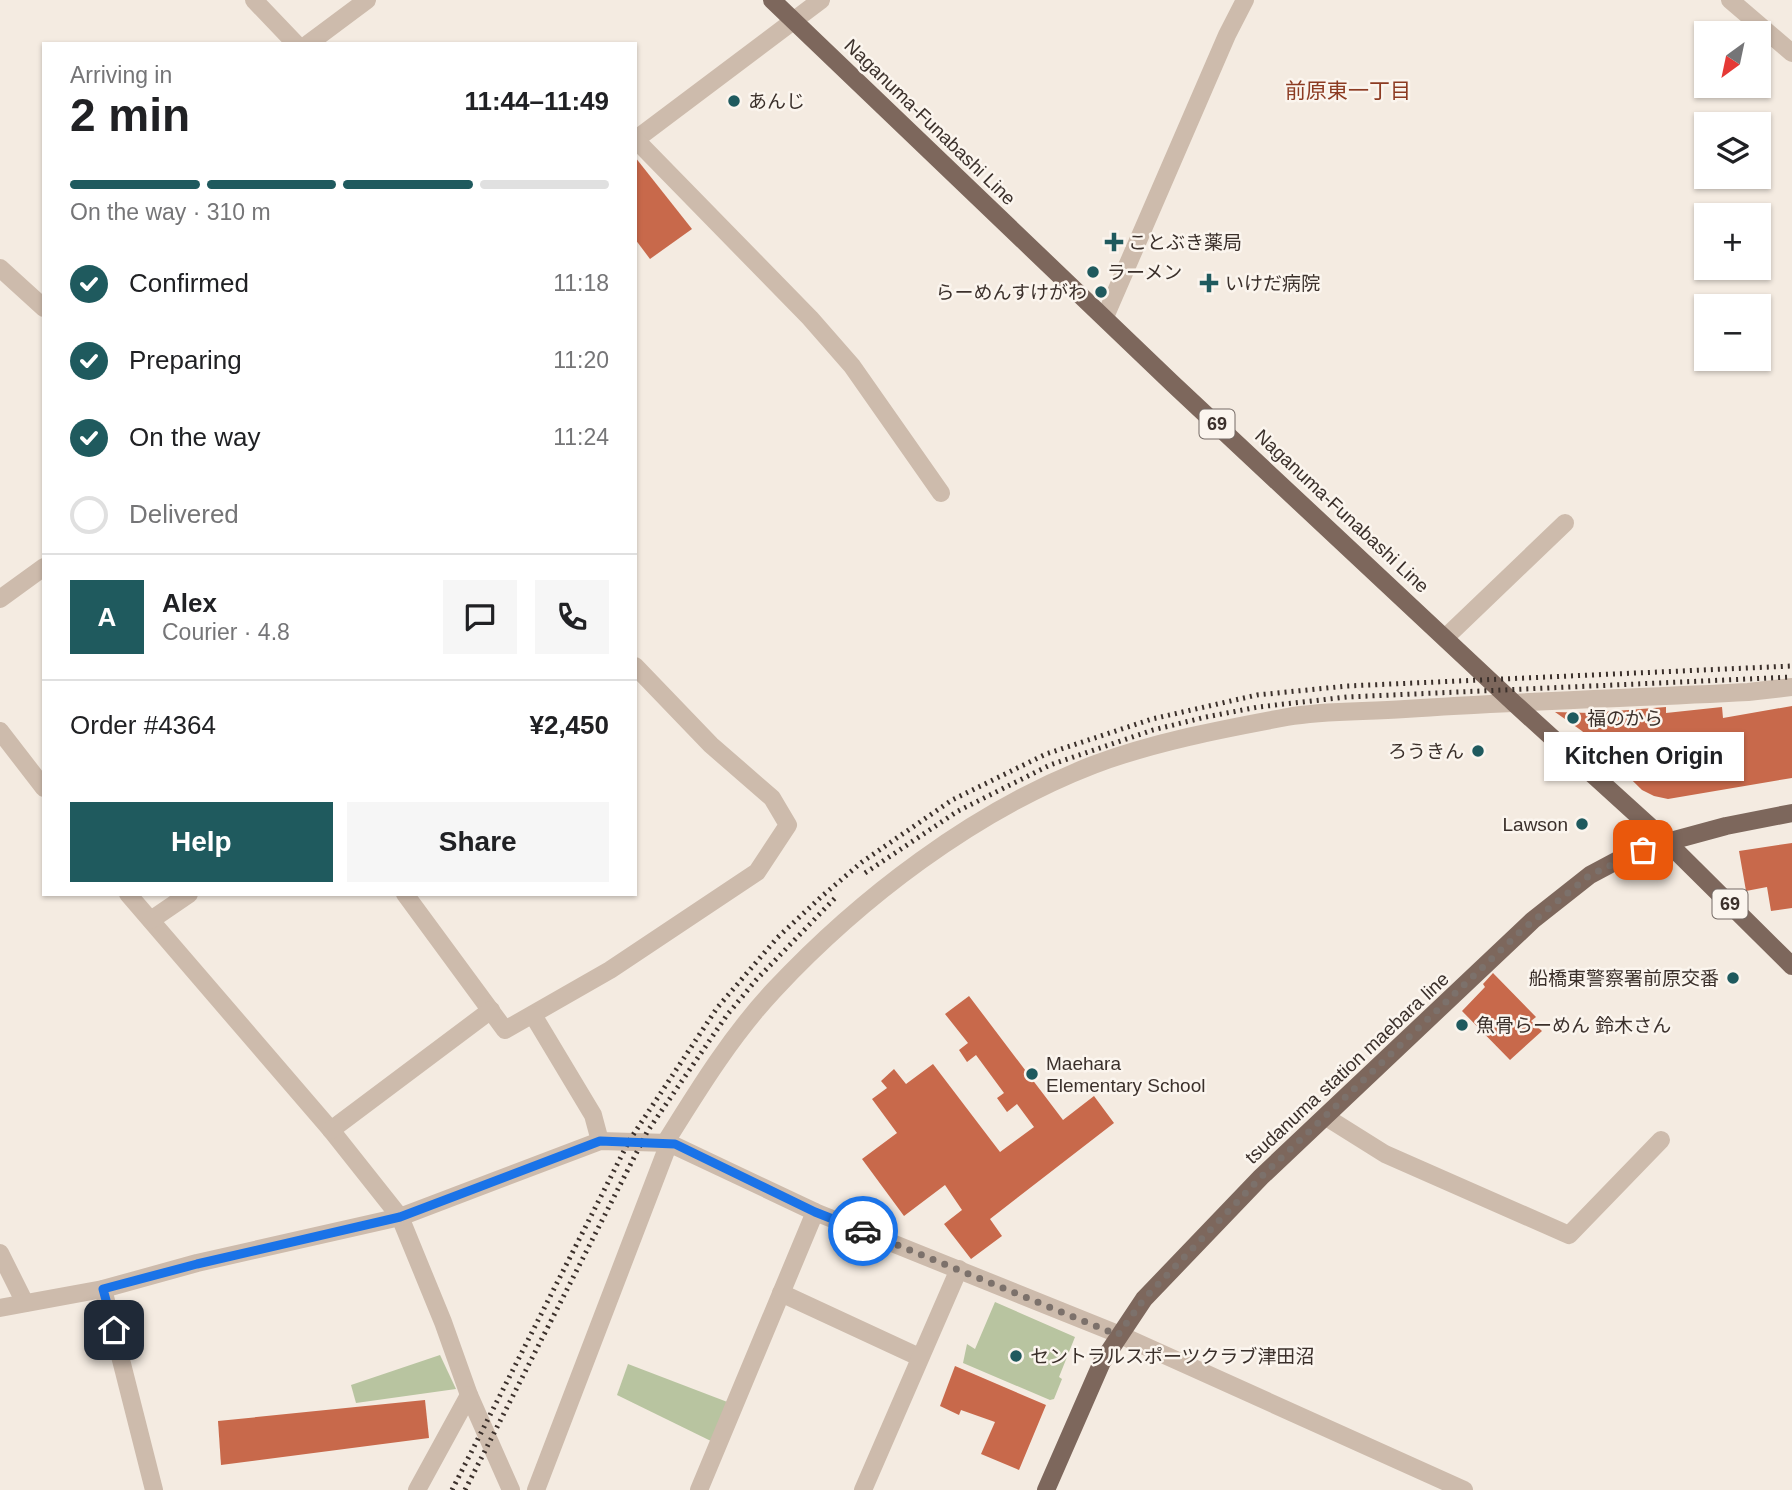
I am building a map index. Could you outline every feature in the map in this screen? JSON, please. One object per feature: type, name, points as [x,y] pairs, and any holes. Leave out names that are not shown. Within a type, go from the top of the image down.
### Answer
[{"type":"main road","name":"Naganuma-Funabashi Line","points":[[772,0],[1172,383],[1515,704],[1667,842],[1792,966]]},
{"type":"main road","name":"tsudanuma station maebara line","points":[[1046,1490],[1093,1379],[1118,1335],[1144,1299],[1261,1177],[1561,896],[1590,875],[1620,859],[1667,842],[1726,826],[1792,813]]},
{"type":"street","points":[[254,0],[294,42]]},
{"type":"street","points":[[311,42],[366,0]]},
{"type":"street","points":[[637,139],[821,0]]},
{"type":"street","points":[[1105,317],[1227,35],[1245,0]]},
{"type":"street","points":[[1730,0],[1792,53]]},
{"type":"street","points":[[637,141],[810,318],[852,366],[940,493]]},
{"type":"street","points":[[0,268],[42,307]]},
{"type":"street","points":[[1446,637],[1565,523]]},
{"type":"street","points":[[0,599],[42,568]]},
{"type":"street","points":[[406,896],[505,1030],[610,970],[757,872],[788,825],[772,798],[711,745],[637,668]]},
{"type":"street","points":[[536,1490],[667,1143],[720,1057],[773,991],[857,911],[921,860],[1044,786],[1093,765],[1141,749],[1290,716],[1748,692],[1792,687]]},
{"type":"street","points":[[0,731],[42,785]]},
{"type":"street","points":[[130,896],[331,1129],[400,1217],[443,1322],[469,1395],[511,1490]]},
{"type":"street","points":[[151,920],[186,896]]},
{"type":"street","points":[[331,1129],[491,1010]]},
{"type":"street","points":[[533,1015],[593,1115],[600,1141]]},
{"type":"street","points":[[1326,1117],[1385,1154],[1569,1235],[1661,1140]]},
{"type":"street","points":[[0,1308],[103,1289],[197,1264],[400,1217],[600,1141],[667,1143],[815,1212],[1118,1335],[1464,1490]]},
{"type":"street","points":[[699,1490],[815,1212]]},
{"type":"street","points":[[0,1253],[24,1303]]},
{"type":"street","points":[[863,1490],[959,1269]]},
{"type":"street","points":[[103,1289],[154,1490]]},
{"type":"street","points":[[781,1293],[919,1357]]},
{"type":"street","points":[[417,1490],[469,1395]]},
{"type":"green space","name":"セントラルスポーツクラブ津田沼","points":[[995,1302],[1075,1337],[1059,1377],[1062,1379],[1054,1399],[1050,1400],[963,1363],[967,1344],[975,1349]]},
{"type":"green space","points":[[440,1355],[456,1389],[356,1403],[351,1385]]},
{"type":"green space","points":[[628,1364],[730,1403],[715,1443],[617,1395]]},
{"type":"building","points":[[637,160],[692,229],[650,259],[637,242]]},
{"type":"building","points":[[1792,706],[1792,778],[1668,799],[1642,790],[1582,731],[1555,712],[1590,713],[1666,707],[1666,713],[1722,707],[1723,718]]},
{"type":"building","points":[[1792,843],[1792,908],[1771,911],[1767,887],[1746,891],[1739,851]]},
{"type":"building","points":[[1493,973],[1536,1017],[1531,1021],[1542,1031],[1510,1060],[1462,1011],[1485,987],[1483,984]]},
{"type":"building","points":[[969,996],[1063,1120],[1094,1096],[1114,1123],[990,1219],[1002,1236],[971,1259],[944,1224],[962,1210],[945,1185],[904,1216],[862,1159],[897,1133],[872,1099],[887,1088],[881,1081],[894,1069],[906,1084],[933,1064],[1000,1152],[1034,1127],[1017,1104],[1007,1112],[997,1098],[1004,1093],[976,1055],[967,1062],[959,1050],[968,1043],[945,1014]]},
{"type":"building","name":"セントラルスポーツクラブ津田沼","points":[[955,1366],[1046,1405],[1019,1470],[981,1454],[995,1422],[961,1410],[959,1415],[940,1406]]},
{"type":"building","points":[[425,1400],[429,1438],[221,1465],[218,1421]]},
{"type":"railway","points":[[452,1490],[629,1141],[717,1008],[777,938],[821,897],[862,862],[952,800],[1046,754],[1152,719],[1257,695],[1347,686],[1792,666]]},
{"type":"railway","points":[[865,873],[958,811],[1050,765],[1153,730],[1206,717],[1258,707],[1347,697],[1792,677]]},
{"type":"railway","points":[[465,1490],[647,1132],[727,1015],[756,980],[835,898]]},
{"type":"way so far","points":[[863,1231],[1118,1335],[1144,1299],[1171,1269],[1261,1177],[1522,930],[1590,875],[1643,850]]},
{"type":"place","name":"あんじ","points":[[734,101]]},
{"type":"place","name":"ことぶき薬局","points":[[1114,242]]},
{"type":"place","name":"ラーメン","points":[[1093,272]]},
{"type":"place","name":"いけだ病院","points":[[1209,283]]},
{"type":"place","name":"らーめんすけがわ","points":[[1101,292]]},
{"type":"place","name":"福のから","points":[[1573,718]]},
{"type":"place","name":"ろうきん","points":[[1478,751]]},
{"type":"place","name":"Lawson","points":[[1582,824]]},
{"type":"place","name":"Kitchen Origin","points":[[1643,850]]},
{"type":"place","name":"船橋東警察署前原交番","points":[[1733,978]]},
{"type":"place","name":"魚骨らーめん 鈴木さん","points":[[1462,1025]]},
{"type":"place","name":"Maehara Elementary School","points":[[1032,1074]]},
{"type":"place","name":"セントラルスポーツクラブ津田沼","points":[[1016,1356]]},
{"type":"district","name":"前原東一丁目","points":[[1348,90]]},
{"type":"route","points":[[114,1330],[103,1289],[197,1264],[400,1217],[600,1141],[635,1140],[675,1144],[815,1212],[863,1231]]}]
